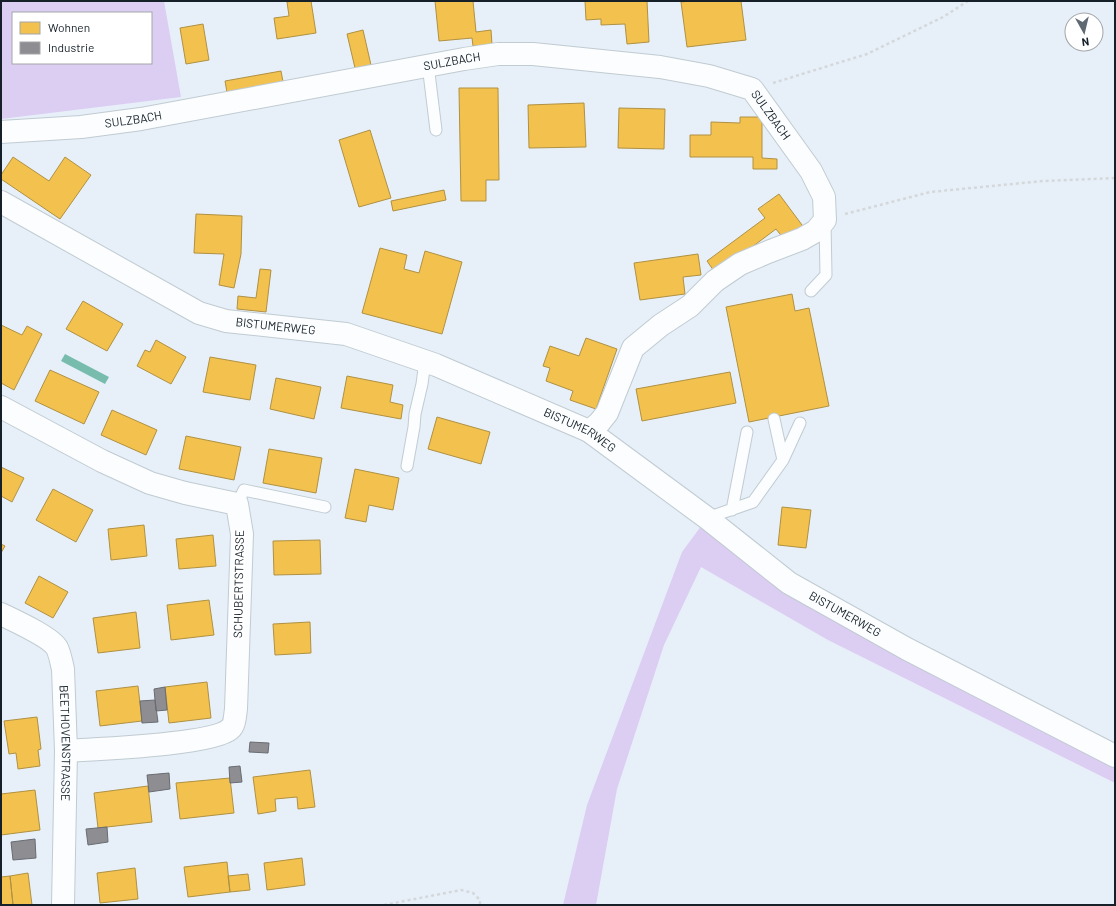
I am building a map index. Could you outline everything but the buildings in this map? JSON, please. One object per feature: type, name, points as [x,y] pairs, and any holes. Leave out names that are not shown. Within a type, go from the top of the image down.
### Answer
[{"type":"street","name":"SULZBACH","points":[[1,132],[81,127],[141,119],[428,65],[498,54],[533,54],[568,57],[660,67],[709,76],[752,89],[811,171],[819,185],[824,197],[825,220]]},
{"type":"street","name":"BISTUMERWEG","points":[[3,209],[199,313],[226,321],[346,334],[425,361],[589,431],[707,518],[789,583],[998,697],[1094,744],[1115,756]]},
{"type":"street","points":[[589,431],[599,423],[607,413],[633,348],[661,325],[690,306],[715,281],[740,264],[802,239],[816,231],[825,220]]},
{"type":"street","points":[[1,407],[102,461],[150,483],[185,493],[237,504]]},
{"type":"street","name":"SCHUBERTSTRASSE","points":[[66,751],[184,741],[216,736],[231,729],[235,719],[236,709],[242,534],[237,504]]},
{"type":"street","name":"BEETHOVENSTRASSE","points":[[1,614],[34,630],[56,646],[61,658],[63,669],[66,751],[63,905]]},
{"type":"lane","points":[[428,65],[436,130]]},
{"type":"lane","points":[[811,291],[826,275],[825,220]]},
{"type":"lane","points":[[407,466],[425,361]]},
{"type":"lane","points":[[774,420],[783,460]]},
{"type":"lane","points":[[707,518],[753,502],[783,460],[800,423]]},
{"type":"lane","points":[[732,510],[748,432]]},
{"type":"lane","points":[[237,504],[244,490],[325,507]]},
{"type":"path","points":[[752,89],[867,54],[943,17],[968,1]]},
{"type":"path","points":[[825,220],[930,192],[1043,181],[1115,178]]},
{"type":"path","points":[[384,905],[461,890],[474,892],[480,900],[480,905]]},
{"type":"shaded area","points":[[1,1],[164,1],[181,97],[1,119]]},
{"type":"shaded area","points":[[65,354],[109,377],[105,384],[61,361]]},
{"type":"shaded area","points":[[707,518],[789,583],[1115,756],[1115,783],[828,640],[701,567],[664,645],[617,789],[596,905],[563,905],[587,805],[682,552]]}]
